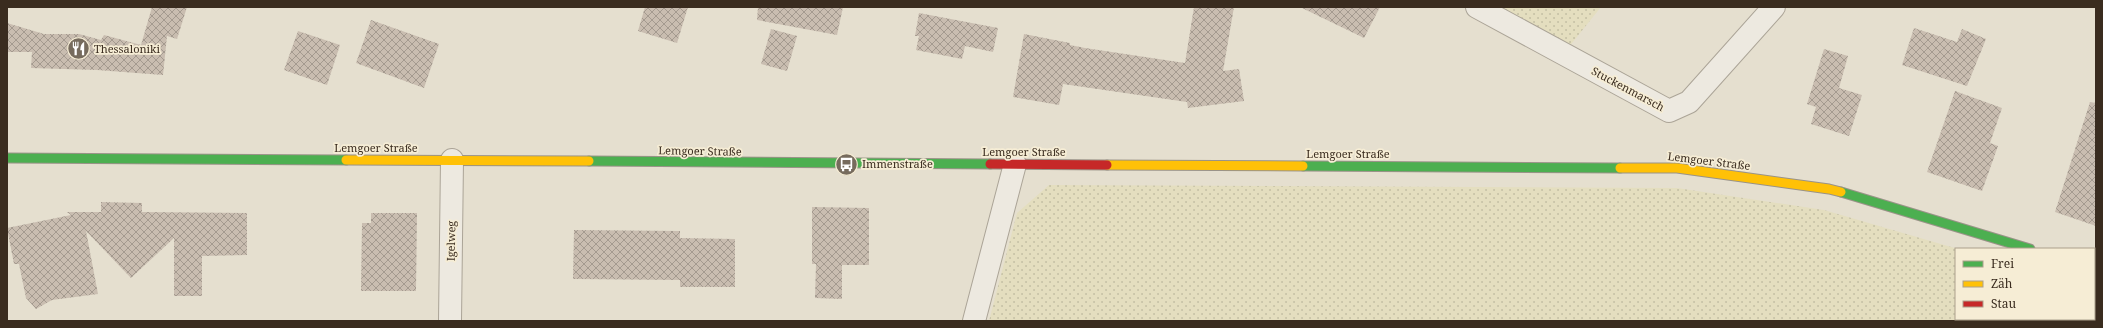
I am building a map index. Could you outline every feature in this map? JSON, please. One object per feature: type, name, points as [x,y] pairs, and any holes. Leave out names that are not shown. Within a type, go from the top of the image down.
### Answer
[{"type":"main road","name":"Lemgoer Straße","points":[[7,158],[1676,168],[1829,189],[2027,248]]},
{"type":"street","name":"Stuckenmarsch","points":[[1477,7],[1669,111],[1689,102],[1774,7]]},
{"type":"street","name":"Igelweg","points":[[450,321],[452,160]]},
{"type":"street","points":[[974,321],[1015,164]]},
{"type":"shaded area","points":[[1491,7],[1601,7],[1568,48]]},
{"type":"shaded area","points":[[1049,185],[1677,188],[1824,210],[1955,248],[1955,320],[2095,320],[2095,288],[2096,321],[989,321],[1017,213]]},
{"type":"building","points":[[152,7],[187,7],[177,39],[167,36],[163,75],[97,70],[31,68],[32,52],[7,52],[7,23],[44,34],[79,34],[101,40],[104,35],[141,45]]},
{"type":"building","points":[[645,7],[688,7],[677,43],[638,31]]},
{"type":"building","points":[[758,7],[843,7],[837,35],[757,20]]},
{"type":"building","points":[[1194,7],[1234,7],[1223,71],[1239,69],[1244,101],[1188,108],[1187,102],[1063,84],[1059,105],[1013,97],[1024,34],[1070,43],[1070,45],[1085,48],[1185,63]]},
{"type":"building","points":[[1300,7],[1380,7],[1364,38]]},
{"type":"building","points":[[919,13],[998,28],[993,52],[965,46],[962,59],[916,50],[919,36],[915,36]]},
{"type":"building","points":[[371,20],[439,44],[424,88],[356,63]]},
{"type":"building","points":[[1914,28],[1957,42],[1962,29],[1986,39],[1967,86],[1902,65]]},
{"type":"building","points":[[771,29],[797,36],[787,71],[761,64]]},
{"type":"building","points":[[298,31],[340,45],[327,85],[284,70]]},
{"type":"building","points":[[1824,49],[1848,56],[1839,88],[1862,95],[1849,136],[1811,124],[1816,107],[1807,104]]},
{"type":"building","points":[[1955,91],[2002,108],[1990,143],[1998,146],[1982,191],[1927,172]]},
{"type":"building","points":[[2090,102],[2096,103],[2096,226],[2055,212]]},
{"type":"building","points":[[101,202],[142,203],[142,212],[247,213],[247,255],[202,256],[202,296],[174,296],[174,238],[131,278],[86,231],[98,294],[52,300],[36,309],[26,298],[19,264],[14,264],[7,228],[71,215],[67,212],[101,212]]},
{"type":"building","points":[[812,207],[869,208],[869,265],[842,265],[842,299],[815,298],[816,264],[812,264]]},
{"type":"building","points":[[371,213],[417,213],[416,291],[361,291],[362,223],[371,223]]},
{"type":"building","points":[[574,230],[680,231],[680,238],[735,239],[735,287],[680,287],[680,280],[573,279]]},
{"type":"traffic: fast","points":[[7,158],[346,160]]},
{"type":"traffic: fast","points":[[589,161],[990,164]]},
{"type":"traffic: fast","points":[[1303,166],[1620,168]]},
{"type":"traffic: fast","points":[[1841,192],[2027,248]]},
{"type":"traffic: slow","points":[[346,160],[589,161]]},
{"type":"traffic: slow","points":[[1107,165],[1303,166]]},
{"type":"traffic: slow","points":[[1620,168],[1677,168],[1829,189],[1841,192]]},
{"type":"traffic: jam","points":[[990,164],[1107,165]]},
{"type":"place","name":"Thessaloniki","points":[[78,49]]},
{"type":"place","name":"Immenstraße","points":[[846,164]]}]
